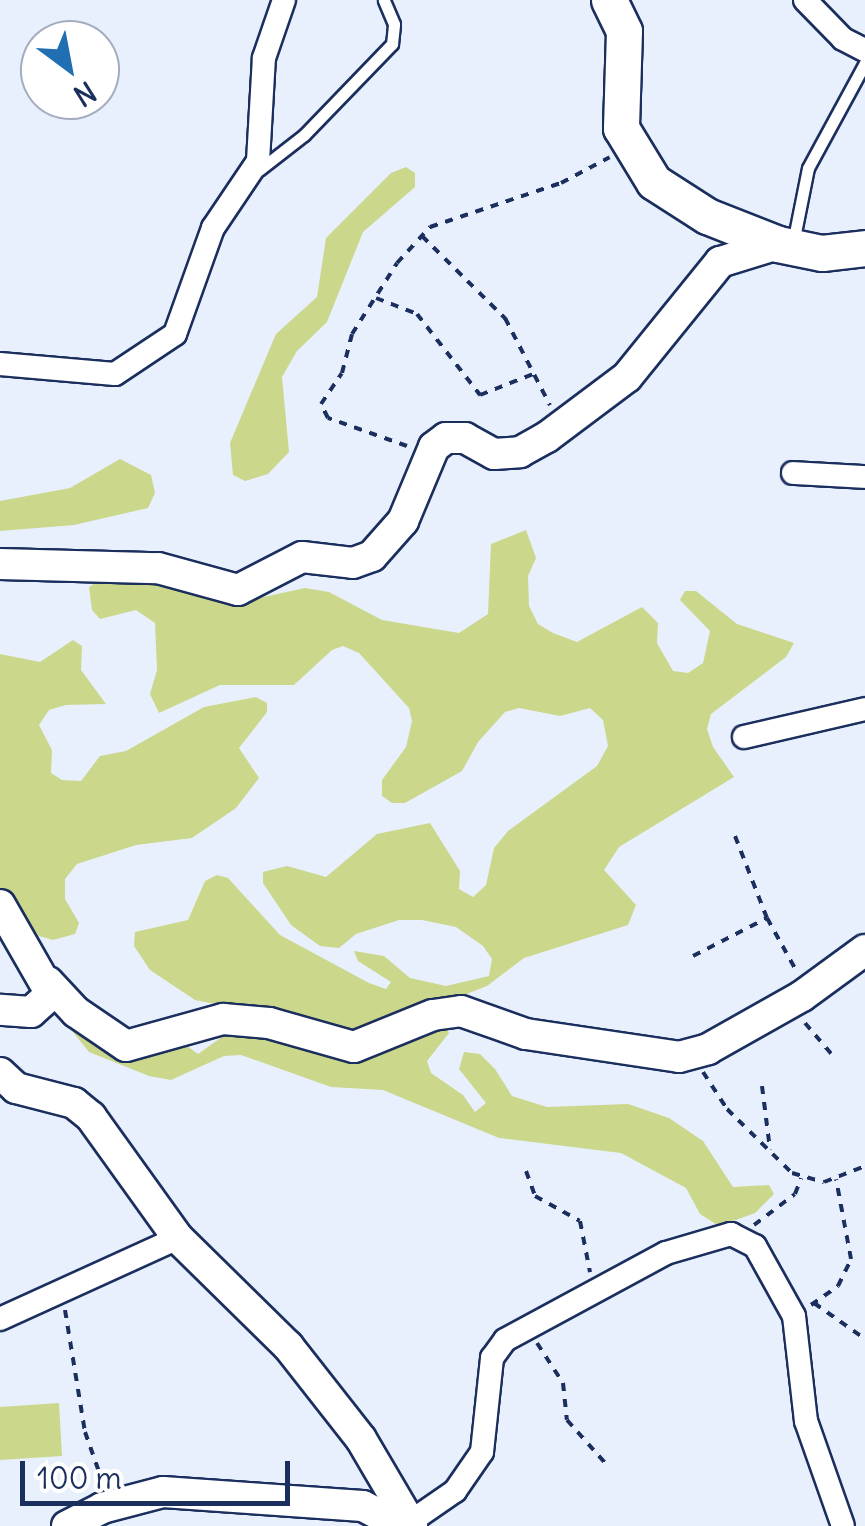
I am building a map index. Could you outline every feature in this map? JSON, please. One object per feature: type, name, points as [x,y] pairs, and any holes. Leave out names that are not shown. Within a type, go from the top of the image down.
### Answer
[{"type":"main road","points":[[609,0],[624,31],[618,105],[627,146],[678,200],[785,246],[865,248]]},
{"type":"street","points":[[0,364],[115,374],[164,344],[184,318],[213,228],[248,175],[262,143],[264,58],[284,0]]},
{"type":"street","points":[[805,0],[844,39],[865,50]]},
{"type":"street","points":[[0,564],[158,568],[238,590],[302,558],[353,563],[372,556],[395,532],[430,456],[446,438],[465,438],[494,454],[520,452],[626,377],[720,262],[785,246]]},
{"type":"street","points":[[793,473],[865,477]]},
{"type":"street","points":[[744,736],[865,709]]},
{"type":"street","points":[[0,905],[48,982],[76,1012],[126,1046],[223,1019],[269,1024],[354,1047],[433,1015],[461,1011],[526,1034],[694,1055],[801,996],[865,950]]},
{"type":"street","points":[[2,1016],[31,1012],[44,1004],[48,982]]},
{"type":"street","points":[[0,1073],[16,1088],[74,1104],[92,1117],[178,1238],[288,1346],[360,1440],[408,1525]]},
{"type":"street","points":[[408,1525],[471,1473],[489,1425],[492,1358],[526,1327],[688,1244],[742,1235],[804,1310],[806,1420],[843,1526]]},
{"type":"street","points":[[0,1319],[61,1286],[178,1238]]},
{"type":"street","points":[[67,1526],[111,1505],[164,1492],[344,1504],[408,1525]]},
{"type":"lane","points":[[248,175],[304,134],[392,44],[394,24],[384,0]]},
{"type":"lane","points":[[785,246],[808,168],[865,63]]},
{"type":"path","points":[[430,456],[322,412],[352,334],[430,227],[561,183],[627,146]]},
{"type":"path","points":[[422,236],[505,318],[563,425]]},
{"type":"path","points":[[376,298],[417,314],[480,395],[532,374]]},
{"type":"path","points":[[735,836],[801,996],[834,1057]]},
{"type":"path","points":[[693,956],[767,918]]},
{"type":"path","points":[[694,1055],[728,1109],[801,1178],[836,1179],[865,1166]]},
{"type":"path","points":[[762,1086],[770,1149]]},
{"type":"path","points":[[526,1171],[535,1196],[580,1221],[597,1290]]},
{"type":"path","points":[[742,1235],[795,1194],[801,1178]]},
{"type":"path","points":[[836,1179],[850,1260],[838,1286],[804,1310],[865,1339]]},
{"type":"path","points":[[61,1286],[85,1432],[111,1505]]},
{"type":"path","points":[[526,1327],[563,1384],[567,1420],[606,1464]]},
{"type":"green space","points":[[406,167],[415,173],[415,187],[363,232],[327,322],[297,351],[282,377],[289,452],[268,474],[245,481],[233,475],[230,443],[276,334],[317,297],[326,238],[391,173]]},
{"type":"green space","points":[[120,459],[151,475],[155,493],[148,508],[74,525],[0,531],[0,501],[70,488]]},
{"type":"green space","points":[[526,530],[536,558],[528,576],[529,606],[538,624],[553,633],[577,642],[642,607],[658,623],[657,643],[673,671],[688,673],[703,663],[710,631],[680,600],[685,591],[696,591],[737,624],[794,643],[786,657],[711,714],[707,729],[713,747],[734,777],[619,847],[604,870],[636,905],[628,925],[524,958],[487,986],[365,1034],[195,1000],[150,970],[134,946],[135,932],[188,920],[205,881],[217,875],[228,878],[280,935],[369,983],[386,989],[391,982],[358,961],[354,951],[384,956],[410,978],[446,986],[489,976],[492,959],[483,946],[456,927],[422,920],[399,920],[356,934],[339,948],[320,946],[291,925],[263,883],[263,872],[287,866],[326,877],[377,834],[430,823],[460,871],[459,889],[473,897],[486,885],[494,848],[508,831],[597,766],[608,746],[603,720],[590,708],[560,716],[519,708],[505,712],[478,742],[462,771],[405,803],[392,803],[382,796],[382,780],[406,747],[412,721],[409,708],[359,653],[343,646],[332,650],[294,685],[220,685],[159,713],[150,694],[157,670],[155,623],[136,610],[100,619],[92,610],[89,587],[103,578],[152,581],[254,599],[305,588],[329,592],[382,620],[459,633],[488,614],[491,544]]},
{"type":"green space","points":[[73,640],[82,646],[81,670],[106,704],[66,705],[49,710],[39,725],[52,750],[51,773],[62,780],[81,781],[100,756],[126,751],[204,707],[256,697],[267,703],[267,712],[239,748],[259,778],[236,808],[192,838],[136,845],[77,864],[65,879],[65,899],[79,923],[75,934],[53,940],[39,936],[0,890],[0,654],[40,662]]},
{"type":"green space","points":[[60,1016],[125,1055],[146,1057],[183,1043],[198,1054],[229,1032],[267,1037],[340,1061],[366,1058],[444,1024],[449,1033],[427,1061],[431,1073],[463,1095],[475,1112],[486,1103],[459,1069],[464,1052],[480,1054],[512,1096],[547,1107],[628,1104],[669,1118],[703,1141],[733,1187],[769,1185],[774,1194],[755,1213],[719,1226],[700,1214],[686,1188],[621,1153],[499,1138],[383,1090],[331,1087],[241,1055],[224,1056],[171,1080],[149,1076],[89,1052]]},
{"type":"green space","points":[[59,1403],[62,1456],[0,1460],[0,1407]]}]
